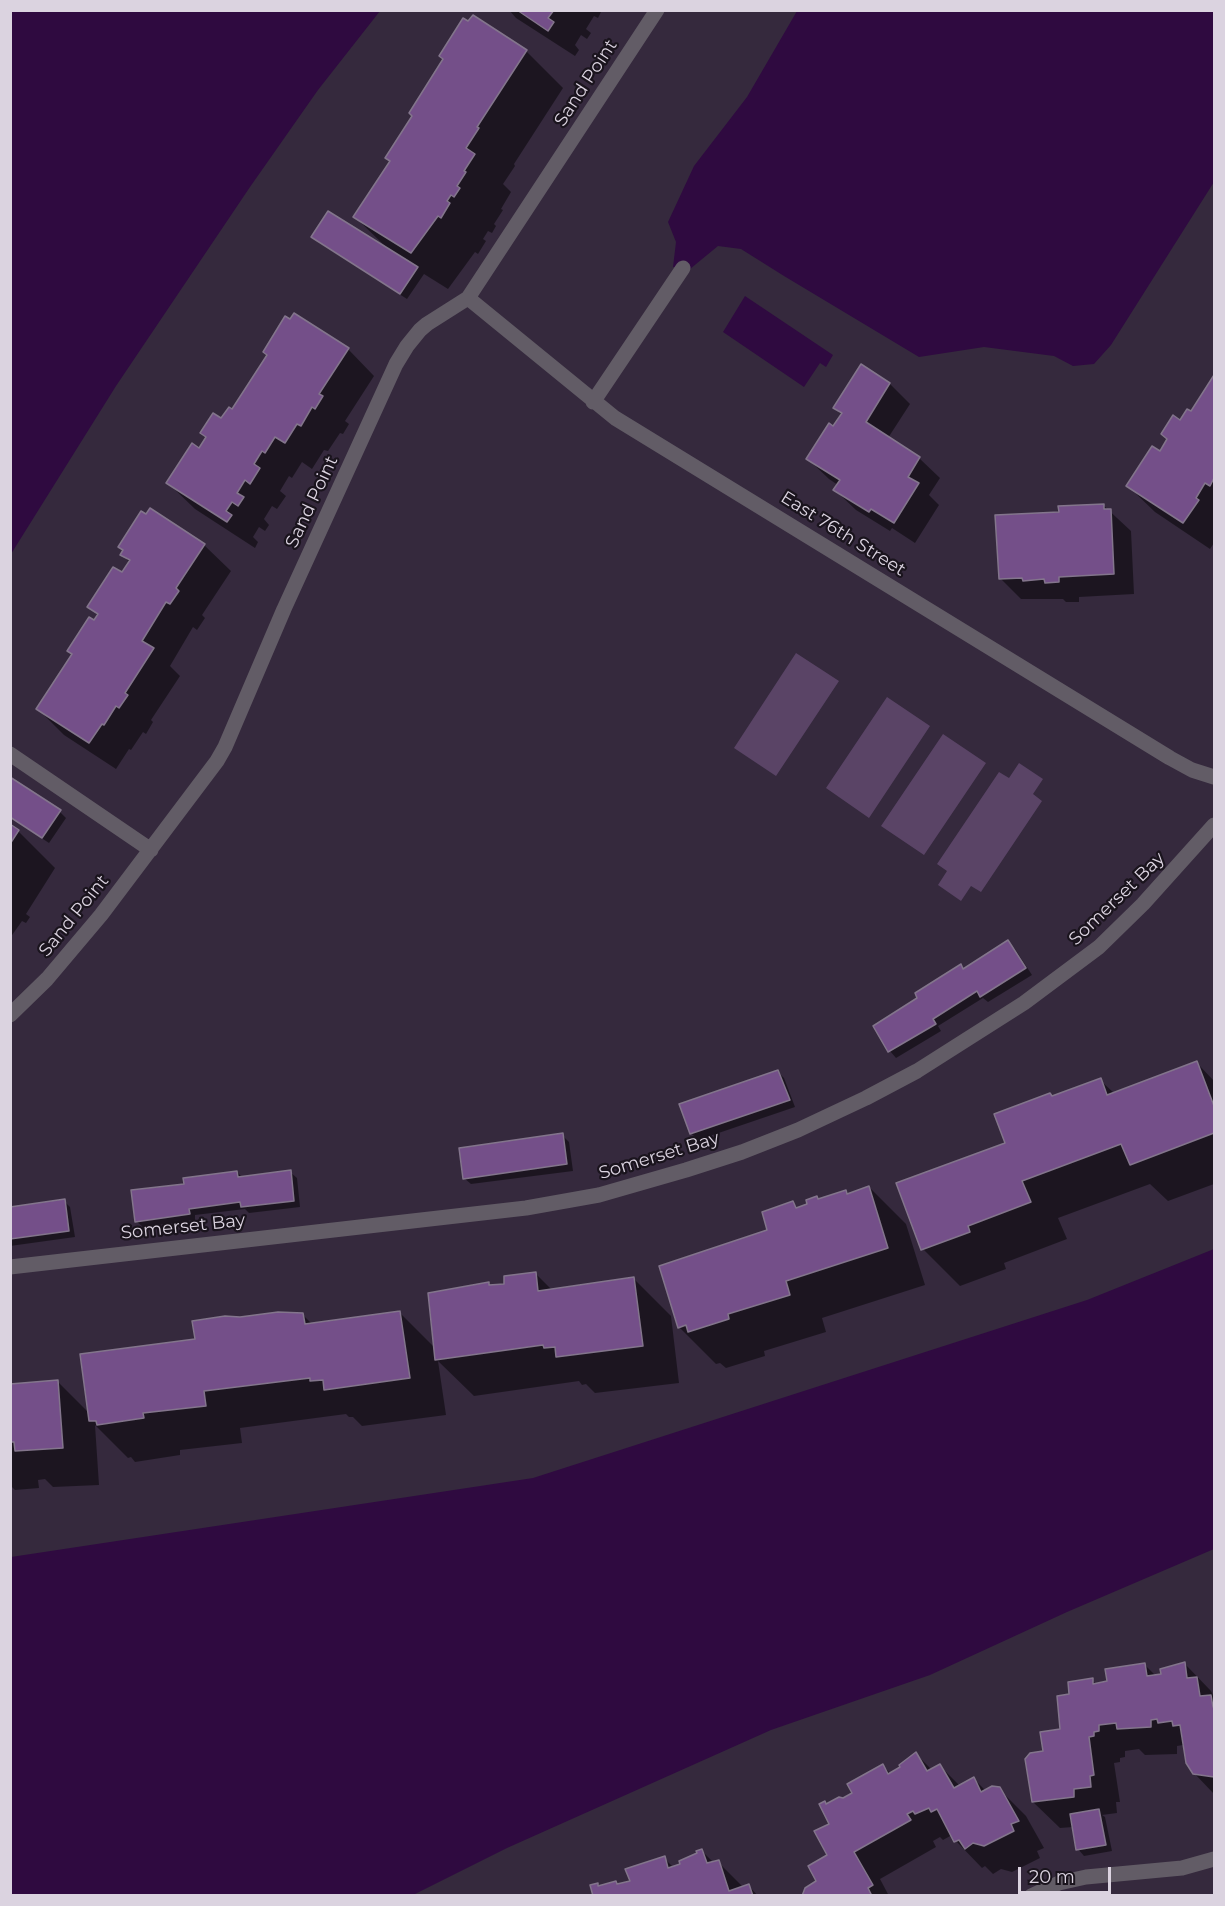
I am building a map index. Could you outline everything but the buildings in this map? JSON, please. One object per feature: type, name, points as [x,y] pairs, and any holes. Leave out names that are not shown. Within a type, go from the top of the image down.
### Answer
[{"type":"street","name":"Sand Point","points":[[10,1015],[75,948],[212,769],[225,747],[284,609],[396,364],[414,337],[427,324],[468,298],[657,10]]},
{"type":"street","points":[[593,402],[683,268]]},
{"type":"street","name":"East 76th Street","points":[[468,298],[615,418],[1170,758],[1192,770],[1215,777]]},
{"type":"street","points":[[10,754],[151,850]]},
{"type":"street","name":"Somerset Bay","points":[[10,1267],[516,1210],[598,1195],[742,1152],[798,1130],[886,1087],[972,1038],[1024,1003],[1099,947],[1143,904],[1215,825]]},
{"type":"street","points":[[1031,1896],[1059,1883],[1086,1877],[1182,1868],[1215,1858]]},
{"type":"shaded area","points":[[11,10],[380,11],[318,90],[250,187],[116,386],[11,554]]},
{"type":"shaded area","points":[[797,11],[1214,11],[1214,182],[1111,345],[1094,364],[1073,366],[1054,356],[984,347],[919,357],[741,249],[718,246],[690,269],[673,267],[676,242],[668,222],[694,166],[747,97]]},
{"type":"shaded area","points":[[745,296],[833,355],[826,367],[820,363],[804,387],[723,332]]},
{"type":"shaded area","points":[[796,653],[839,681],[776,776],[734,748]]},
{"type":"shaded area","points":[[887,697],[930,726],[869,818],[826,788]]},
{"type":"shaded area","points":[[943,734],[986,763],[924,855],[881,826]]},
{"type":"shaded area","points":[[1019,763],[1043,779],[1033,794],[1042,801],[981,892],[971,886],[961,901],[938,885],[947,871],[937,864],[999,772],[1009,778]]},
{"type":"shaded area","points":[[1214,1249],[1214,1549],[1067,1612],[930,1675],[771,1730],[507,1848],[413,1895],[11,1895],[11,1557],[533,1478],[1087,1300]]}]
